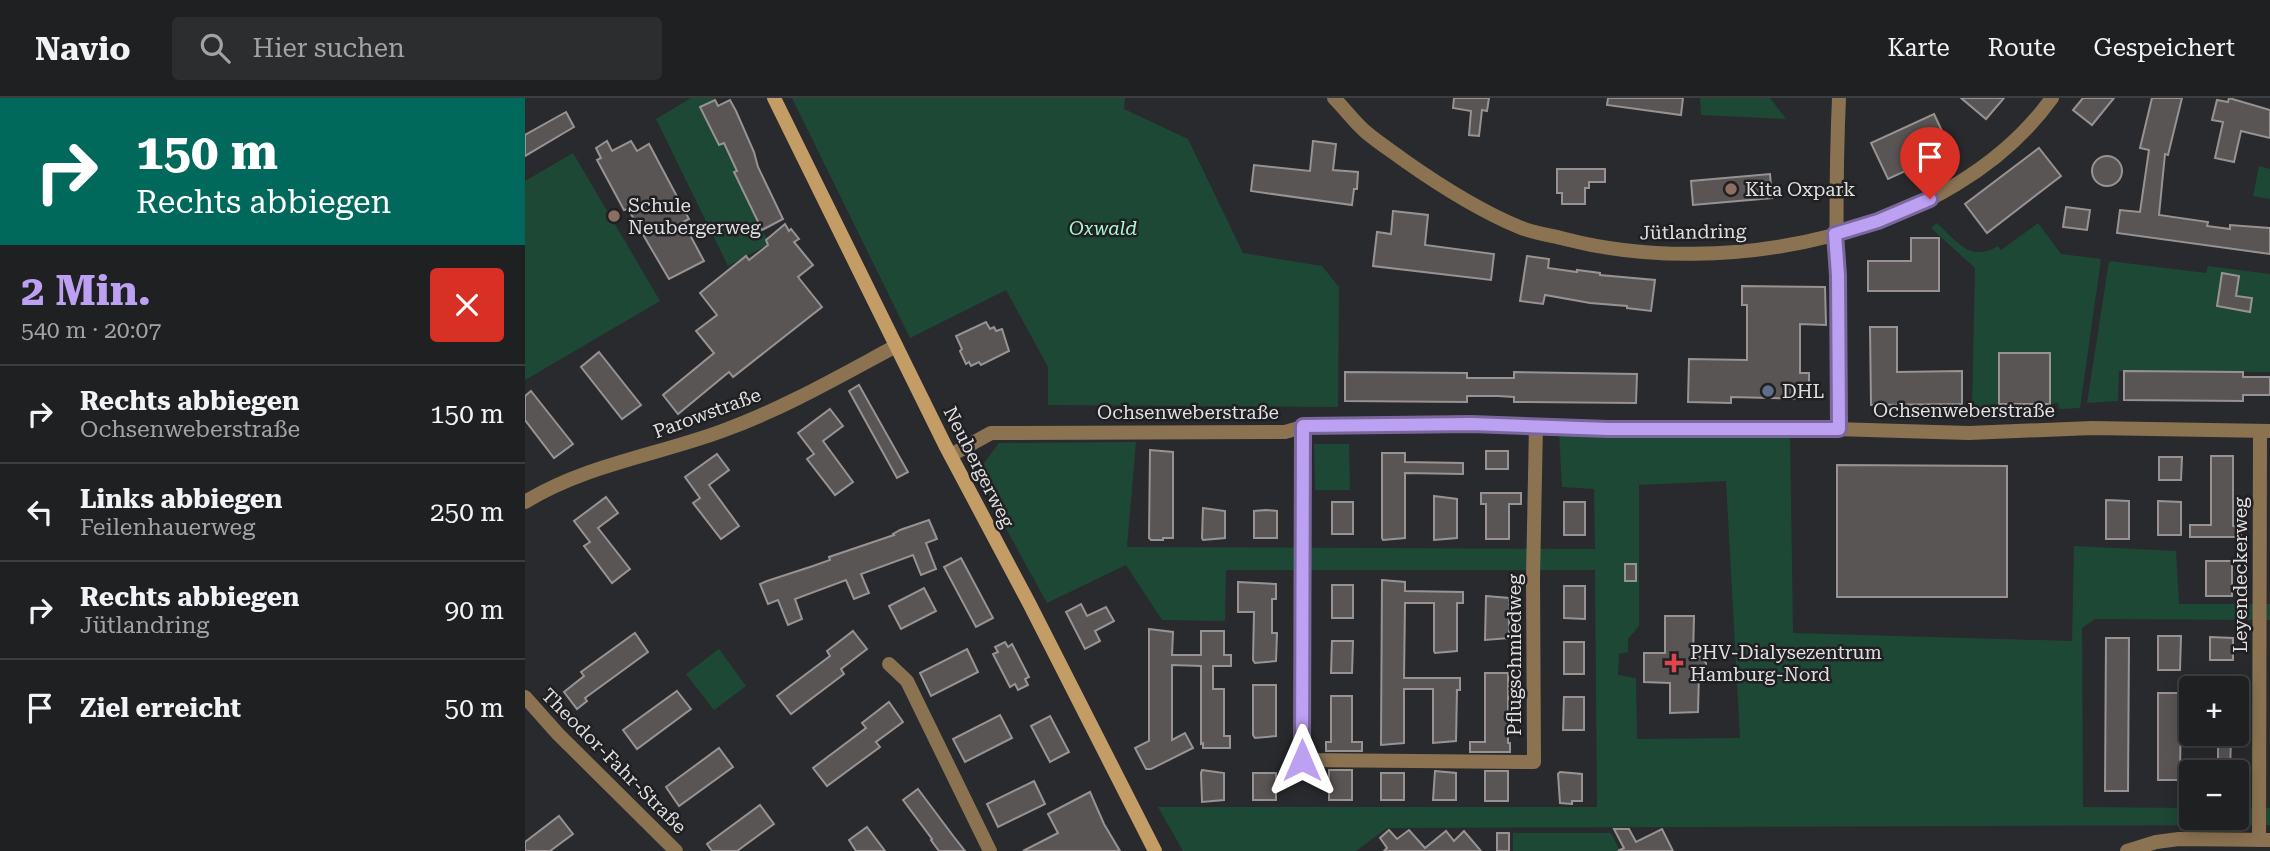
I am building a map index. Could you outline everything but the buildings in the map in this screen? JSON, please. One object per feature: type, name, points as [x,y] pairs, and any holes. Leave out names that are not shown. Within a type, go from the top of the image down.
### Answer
[{"type":"street","name":"Neubergerweg","points":[[774,98],[951,455],[1155,851]]},
{"type":"street","name":"Jütlandring","points":[[1334,98],[1366,132],[1447,190],[1521,228],[1583,244],[1633,252],[1710,254],[1755,250],[1835,234],[1918,205],[1993,160],[2030,126],[2052,98]]},
{"type":"street","points":[[1839,98],[1835,234],[1838,275],[1839,429]]},
{"type":"street","name":"Parowstraße","points":[[525,502],[566,480],[722,431],[833,380],[896,346]]},
{"type":"street","name":"Ochsenweberstraße","points":[[951,455],[991,433],[1285,432],[1303,426],[1536,425],[1608,429],[1839,429],[1969,433],[2092,428],[2265,431]]},
{"type":"street","name":"Pflugschmiedweg","points":[[1303,426],[1302,760],[1534,762],[1536,425]]},
{"type":"street","name":"Leyendeckerweg","points":[[2265,431],[2259,762],[2265,840]]},
{"type":"street","points":[[889,664],[907,681],[990,851]]},
{"type":"street","name":"Theodor-Fahr-Straße","points":[[525,697],[577,754],[676,851]]},
{"type":"street","points":[[2127,851],[2155,842],[2179,839],[2265,840]]},
{"type":"green space","points":[[691,98],[714,98],[715,100],[699,108],[702,113],[709,110],[737,171],[735,173],[763,233],[771,243],[728,266],[656,119]]},
{"type":"green space","name":"Oxwald","points":[[792,98],[1125,98],[1124,109],[1188,139],[1243,253],[1322,266],[1339,287],[1338,407],[1048,405],[1048,367],[1006,290],[910,338]]},
{"type":"green space","points":[[1700,98],[1770,98],[1786,119],[1701,115]]},
{"type":"green space","points":[[573,153],[660,301],[525,380],[525,181]]},
{"type":"green space","points":[[2259,166],[2270,169],[2270,199],[2253,196]]},
{"type":"green space","points":[[1937,223],[1964,248],[1979,252],[1998,246],[2001,250],[2038,223],[2061,254],[2101,259],[2080,408],[2059,409],[2058,403],[2050,404],[1999,353],[1999,409],[1972,409],[1975,268],[1931,228]]},
{"type":"green space","points":[[2109,261],[2206,273],[2208,266],[2270,274],[2270,372],[2119,371],[2118,401],[2087,403]]},
{"type":"green space","points":[[1559,432],[1790,433],[1793,633],[2072,641],[2074,546],[2176,551],[2179,604],[2270,604],[2270,620],[2095,619],[2082,628],[2083,807],[2179,808],[2179,825],[1387,828],[1356,851],[1183,851],[1158,807],[1597,807],[1595,570],[1226,570],[1225,621],[1162,620],[1126,565],[1047,603],[976,474],[999,443],[1136,442],[1127,547],[1595,549],[1594,489],[1562,487]],"holes":[[[1726,481],[1740,738],[1637,739],[1636,678],[1618,675],[1619,654],[1628,652],[1628,639],[1639,626],[1639,485]]]},
{"type":"green space","points":[[1314,444],[1349,444],[1350,490],[1315,490]]},
{"type":"green space","points":[[719,649],[746,686],[714,710],[686,674]]},
{"type":"green space","points":[[2249,808],[2270,808],[2270,825],[2249,825]]},
{"type":"green space","points":[[1513,833],[1611,833],[1620,851],[1513,851]]},
{"type":"place","name":"Kita Oxpark","points":[[1731,189]]},
{"type":"place","name":"Schule Neubergerweg","points":[[614,216]]},
{"type":"place","name":"DHL","points":[[1768,391]]},
{"type":"place","name":"PHV-Dialysezentrum Hamburg-Nord","points":[[1674,663]]},
{"type":"route","points":[[1302,760],[1303,426],[1471,424],[1608,429],[1839,429],[1838,275],[1835,234],[1878,221],[1930,199]]}]
